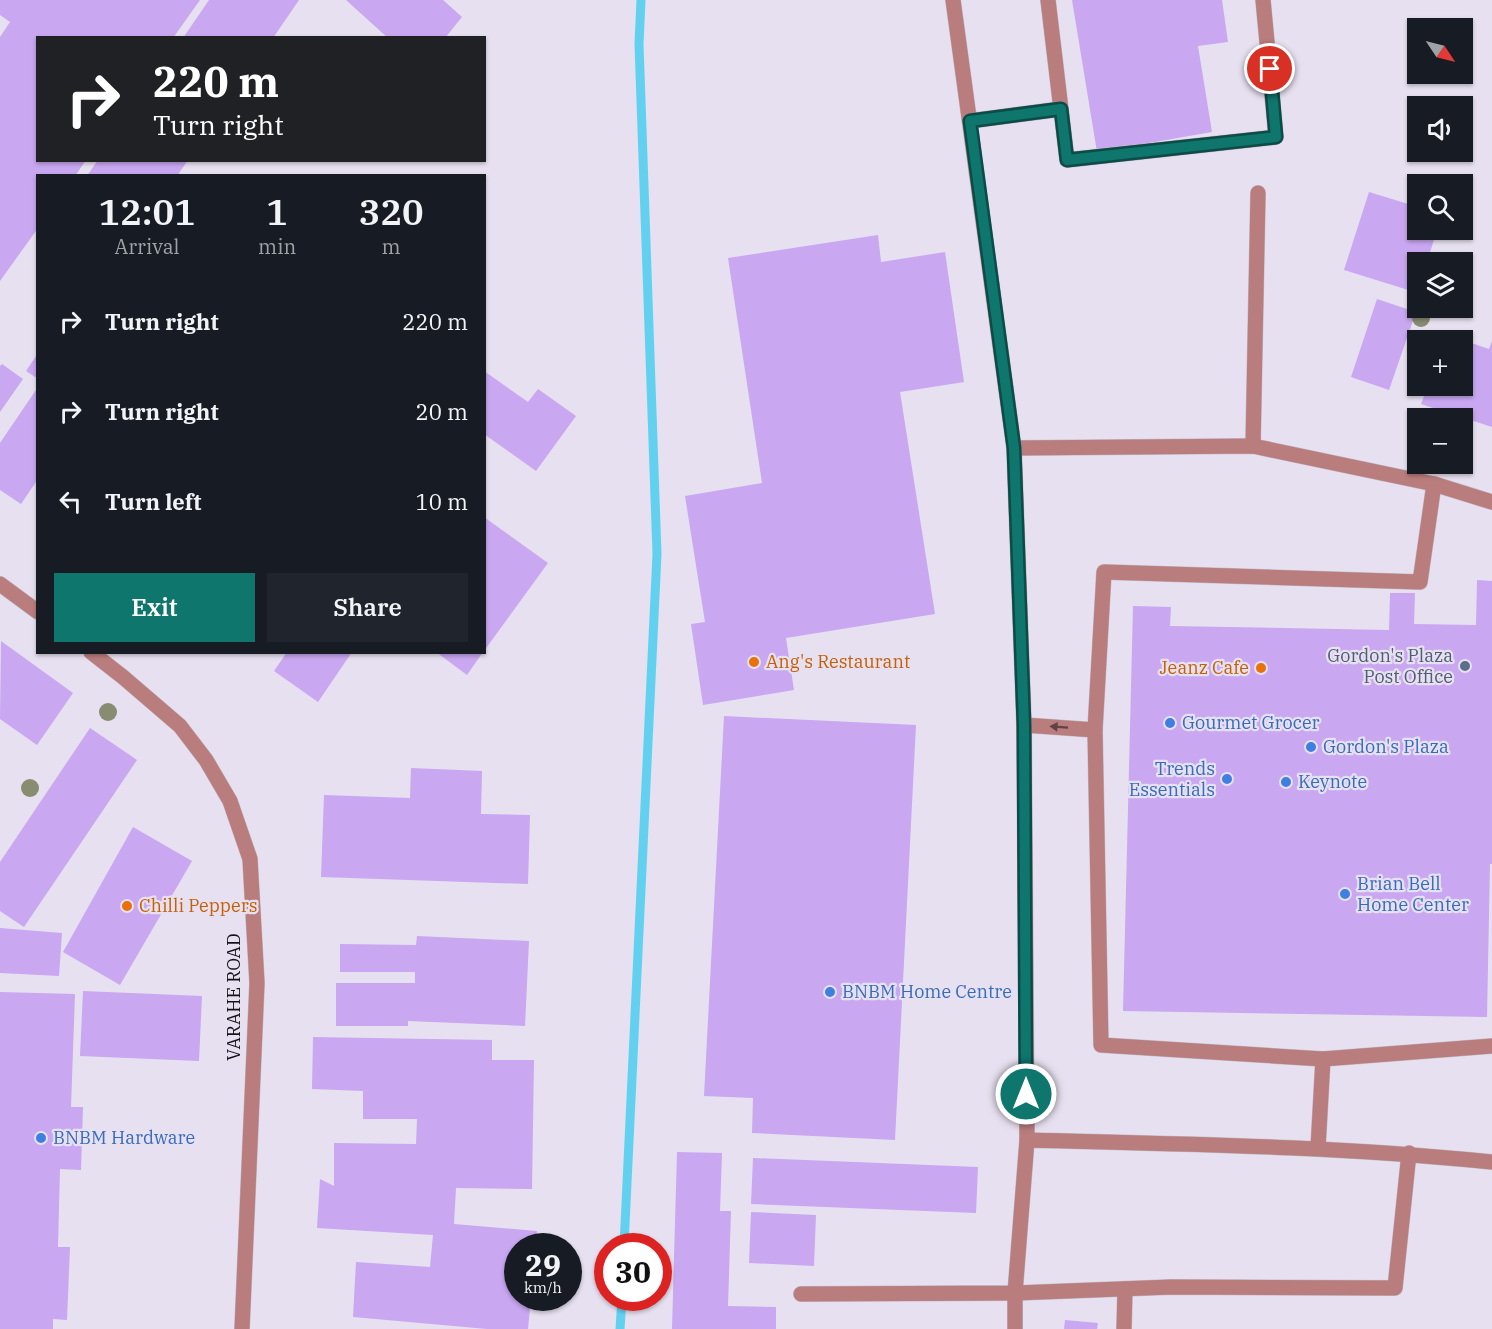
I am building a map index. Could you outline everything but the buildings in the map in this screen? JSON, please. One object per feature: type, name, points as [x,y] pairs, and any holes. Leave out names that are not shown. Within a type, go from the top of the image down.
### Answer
[{"type":"street","points":[[953,0],[1014,448],[1024,725],[1027,1140],[1015,1293],[1015,1329]]},
{"type":"street","points":[[1048,0],[1067,160],[1276,137],[1263,0]]},
{"type":"street","points":[[970,121],[1061,109]]},
{"type":"street","points":[[1253,446],[1258,193]]},
{"type":"street","points":[[1014,448],[1253,446],[1434,484],[1492,502]]},
{"type":"street","points":[[1434,484],[1420,582],[1104,572],[1095,730],[1101,1045],[1323,1059],[1492,1046]]},
{"type":"street","points":[[0,584],[36,611]]},
{"type":"street","name":"VARAHE ROAD","points":[[94,654],[180,726],[206,760],[230,801],[250,860],[257,983],[242,1329]]},
{"type":"street","points":[[1024,725],[1095,730]]},
{"type":"street","points":[[1318,1148],[1323,1059]]},
{"type":"street","points":[[1027,1140],[1318,1148],[1409,1153],[1492,1162]]},
{"type":"street","points":[[801,1294],[1015,1293],[1172,1287],[1395,1288],[1409,1153]]},
{"type":"street","points":[[1124,1329],[1125,1289]]},
{"type":"waterway","points":[[625,1233],[657,554],[639,44],[641,0]]},
{"type":"waterway","points":[[620,1329],[621,1311]]},
{"type":"place","name":"Ang's Restaurant","points":[[754,662]]},
{"type":"place","name":"Gordon's Plaza Post Office","points":[[1465,666]]},
{"type":"place","name":"Jeanz Cafe","points":[[1261,668]]},
{"type":"place","name":"Gourmet Grocer","points":[[1170,723]]},
{"type":"place","name":"Gordon's Plaza","points":[[1311,747]]},
{"type":"place","name":"Trends Essentials","points":[[1227,779]]},
{"type":"place","name":"Keynote","points":[[1286,782]]},
{"type":"place","name":"Brian Bell Home Center","points":[[1345,894]]},
{"type":"place","name":"Chilli Peppers","points":[[127,906]]},
{"type":"place","name":"BNBM Home Centre","points":[[830,992]]},
{"type":"place","name":"BNBM Hardware","points":[[41,1138]]},
{"type":"route","points":[[1026,1094],[1024,725],[1014,448],[970,121],[1061,109],[1067,160],[1276,137],[1270,69]]}]
